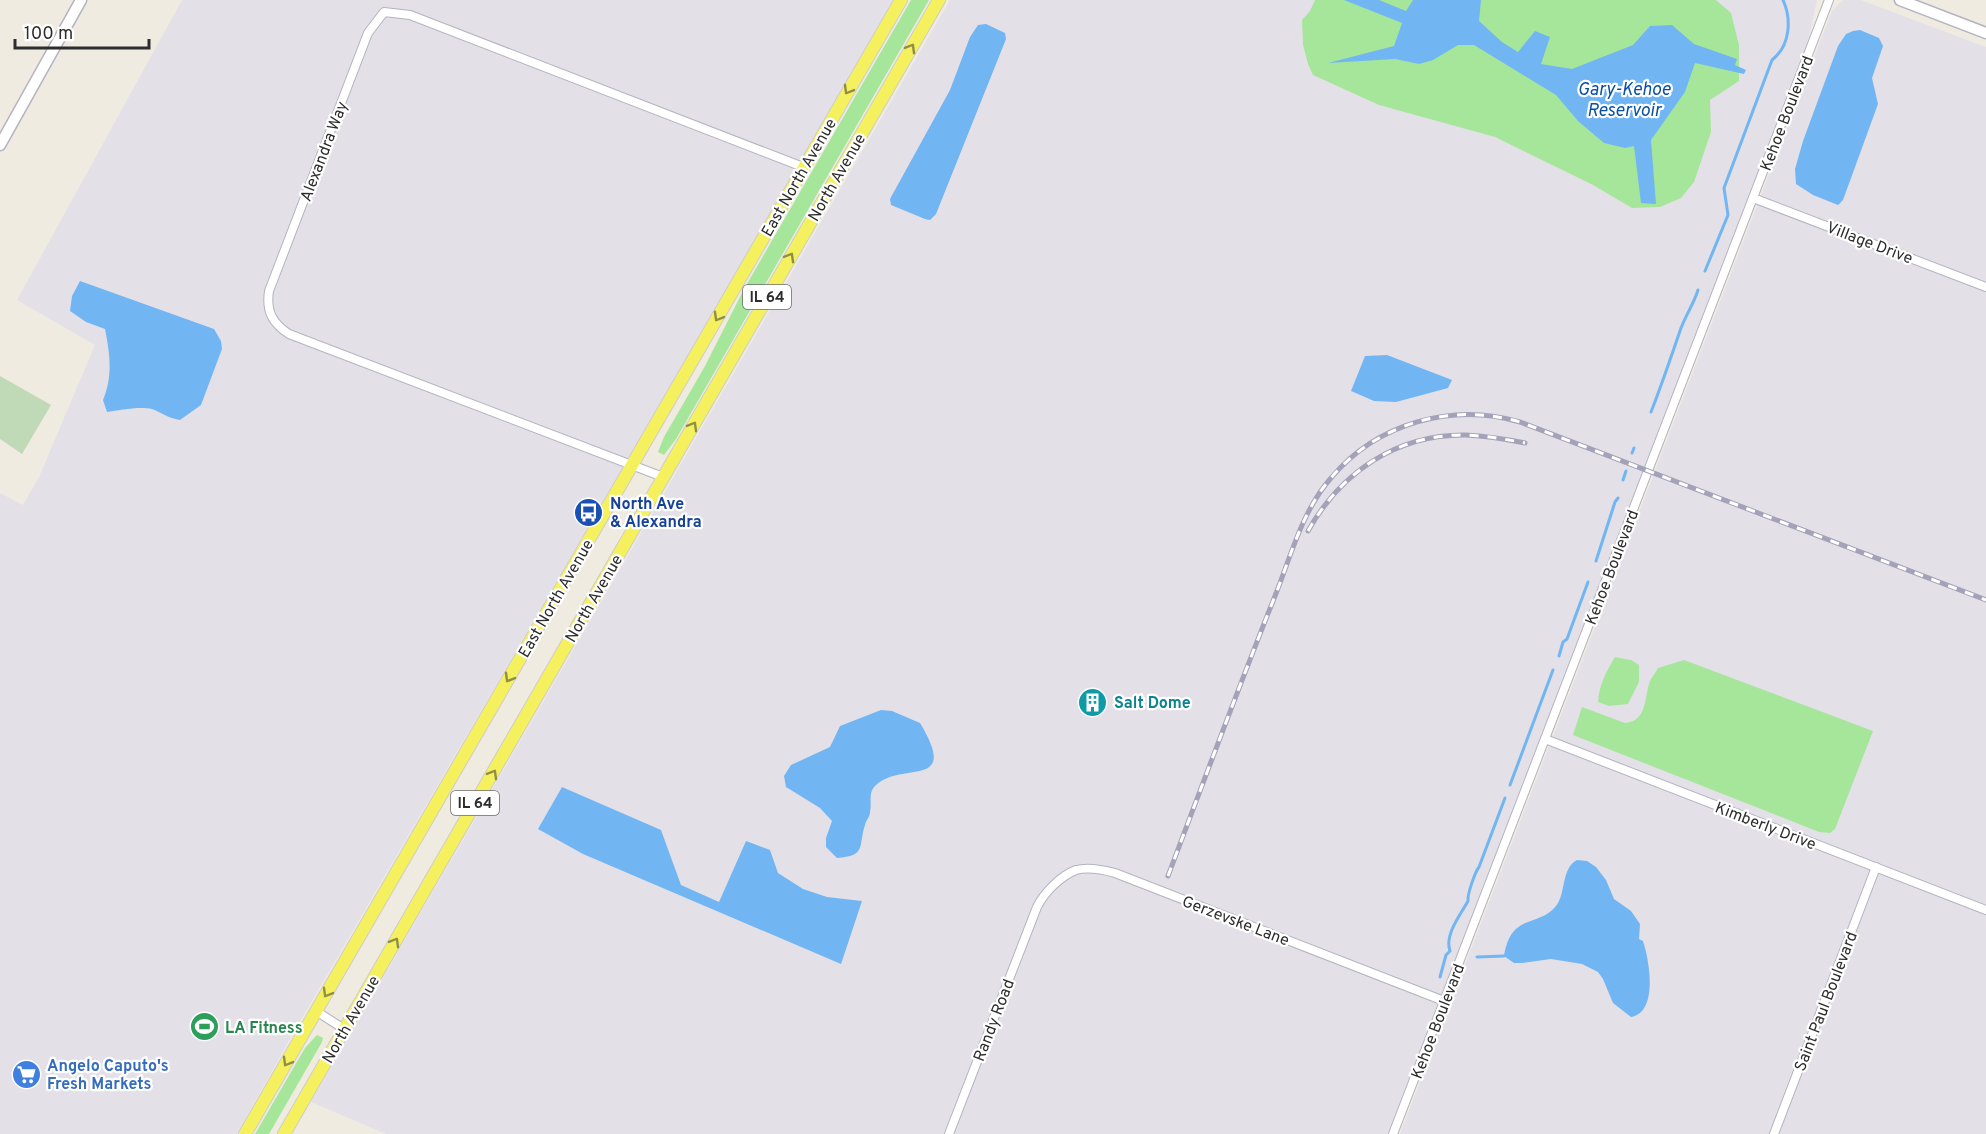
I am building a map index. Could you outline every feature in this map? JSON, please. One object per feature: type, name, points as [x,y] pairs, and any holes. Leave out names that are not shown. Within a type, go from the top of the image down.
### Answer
[{"type":"main road","name":"East North Avenue","points":[[245,1134],[901,0]]},
{"type":"main road","name":"North Avenue","points":[[284,1134],[939,0]]},
{"type":"street","points":[[0,145],[81,0]]},
{"type":"street","name":"Kehoe Boulevard","points":[[1394,1134],[1829,0]]},
{"type":"street","points":[[1899,0],[1986,33]]},
{"type":"street","name":"Alexandra Way","points":[[663,477],[289,334],[281,329],[271,316],[268,308],[269,291],[371,28],[384,12],[410,15],[803,168]]},
{"type":"street","name":"Village Drive","points":[[1753,198],[1986,287]]},
{"type":"street","name":"Kimberly Drive","points":[[1545,740],[1986,910]]},
{"type":"street","name":"Saint Paul Boulevard","points":[[1774,1134],[1876,867]]},
{"type":"street","name":"Gerzevske Lane","points":[[1037,907],[1050,887],[1076,870],[1106,870],[1444,1002]]},
{"type":"street","name":"Randy Road","points":[[949,1134],[1037,907]]},
{"type":"street","points":[[316,1011],[344,1029]]},
{"type":"shaded area","points":[[182,0],[895,0],[298,1025],[237,1134],[0,1134],[0,493],[23,505],[39,477],[95,345],[17,300]]},
{"type":"shaded area","points":[[950,0],[1817,0],[1807,45],[1388,1134],[386,1134],[311,1102]]},
{"type":"shaded area","points":[[1843,0],[1861,0],[1986,47],[1986,1134],[1400,1134],[1832,11]]},
{"type":"green space","points":[[911,0],[929,0],[676,439],[664,455],[658,452],[744,289]]},
{"type":"green space","points":[[1315,0],[1716,0],[1731,13],[1739,45],[1739,81],[1710,100],[1711,132],[1694,182],[1681,198],[1660,207],[1632,208],[1593,185],[1495,137],[1379,105],[1313,75],[1303,45],[1302,20],[1310,11]]},
{"type":"green space","points":[[0,376],[51,405],[22,454],[0,439]]},
{"type":"green space","points":[[1615,657],[1631,660],[1639,665],[1639,682],[1628,704],[1609,706],[1598,702],[1604,679]]},
{"type":"green space","points":[[1684,660],[1873,731],[1835,829],[1830,833],[1819,832],[1573,735],[1582,707],[1625,723],[1638,718],[1644,707],[1650,681],[1658,668]]},
{"type":"green space","points":[[317,1035],[323,1038],[322,1042],[269,1134],[255,1134],[305,1048]]},
{"type":"water","name":"Gary-Kehoe Reservoir","points":[[1344,0],[1379,0],[1406,11],[1413,0],[1481,0],[1479,21],[1502,42],[1518,52],[1535,31],[1550,37],[1541,64],[1572,69],[1633,45],[1650,26],[1672,25],[1694,44],[1737,59],[1735,65],[1746,70],[1744,74],[1695,63],[1685,92],[1651,140],[1656,204],[1641,203],[1634,146],[1625,148],[1604,143],[1578,121],[1556,95],[1474,45],[1458,45],[1433,60],[1419,64],[1395,59],[1328,63],[1394,46],[1402,23]]},
{"type":"water","points":[[986,24],[1005,33],[1006,39],[936,214],[930,220],[925,219],[891,205],[890,199],[950,90],[970,37],[978,25]]},
{"type":"water","points":[[1860,30],[1879,38],[1883,46],[1872,78],[1878,104],[1843,200],[1838,205],[1813,195],[1796,184],[1795,169],[1838,46],[1846,34]]},
{"type":"water","points":[[80,281],[214,329],[221,341],[222,349],[201,405],[180,420],[147,408],[107,412],[103,400],[110,365],[105,329],[86,322],[70,311],[72,296]]},
{"type":"water","points":[[1387,355],[1452,380],[1448,388],[1396,402],[1374,401],[1351,391],[1365,356]]},
{"type":"water","points":[[881,710],[892,711],[920,723],[931,744],[934,758],[930,766],[922,770],[886,779],[875,786],[860,849],[853,855],[837,858],[826,847],[826,838],[832,821],[820,808],[786,787],[784,776],[791,765],[830,747],[840,726]]},
{"type":"water","points":[[562,787],[661,830],[681,885],[719,902],[746,841],[770,850],[778,873],[803,889],[827,897],[862,901],[841,964],[583,854],[538,829]]},
{"type":"water","points":[[1577,860],[1587,861],[1596,867],[1606,880],[1614,899],[1631,911],[1640,924],[1639,939],[1643,941],[1648,960],[1649,996],[1646,1006],[1640,1013],[1631,1017],[1613,1003],[1598,972],[1582,964],[1551,959],[1514,963],[1504,956],[1508,942],[1519,927],[1549,913],[1556,906],[1568,869]]},
{"type":"waterway","points":[[1705,271],[1728,215],[1724,188],[1772,60],[1783,48],[1786,40],[1788,16],[1783,0]]},
{"type":"waterway","points":[[1651,412],[1681,328],[1698,290]]},
{"type":"waterway","points":[[1632,453],[1634,448]]},
{"type":"waterway","points":[[1623,480],[1626,471]]},
{"type":"waterway","points":[[1596,561],[1618,498]]},
{"type":"waterway","points":[[1559,656],[1588,582]]},
{"type":"waterway","points":[[1510,785],[1553,670]]},
{"type":"waterway","points":[[1440,977],[1446,955],[1450,951],[1451,932],[1468,901],[1473,878],[1505,798]]},
{"type":"waterway","points":[[1477,957],[1504,956]]},
{"type":"railway","points":[[1168,876],[1292,550],[1312,505],[1331,478],[1370,443],[1417,422],[1442,416],[1468,415],[1494,416],[1520,422],[1986,600]]},
{"type":"railway","points":[[1308,531],[1321,510],[1354,474],[1394,449],[1441,436],[1466,435],[1525,443]]},
{"type":"place","name":"North Ave & Alexandra","points":[[589,512]]},
{"type":"place","name":"Salt Dome","points":[[1093,702]]},
{"type":"place","name":"LA Fitness","points":[[204,1027]]},
{"type":"place","name":"Angelo Caputo's Fresh Markets","points":[[26,1074]]}]
